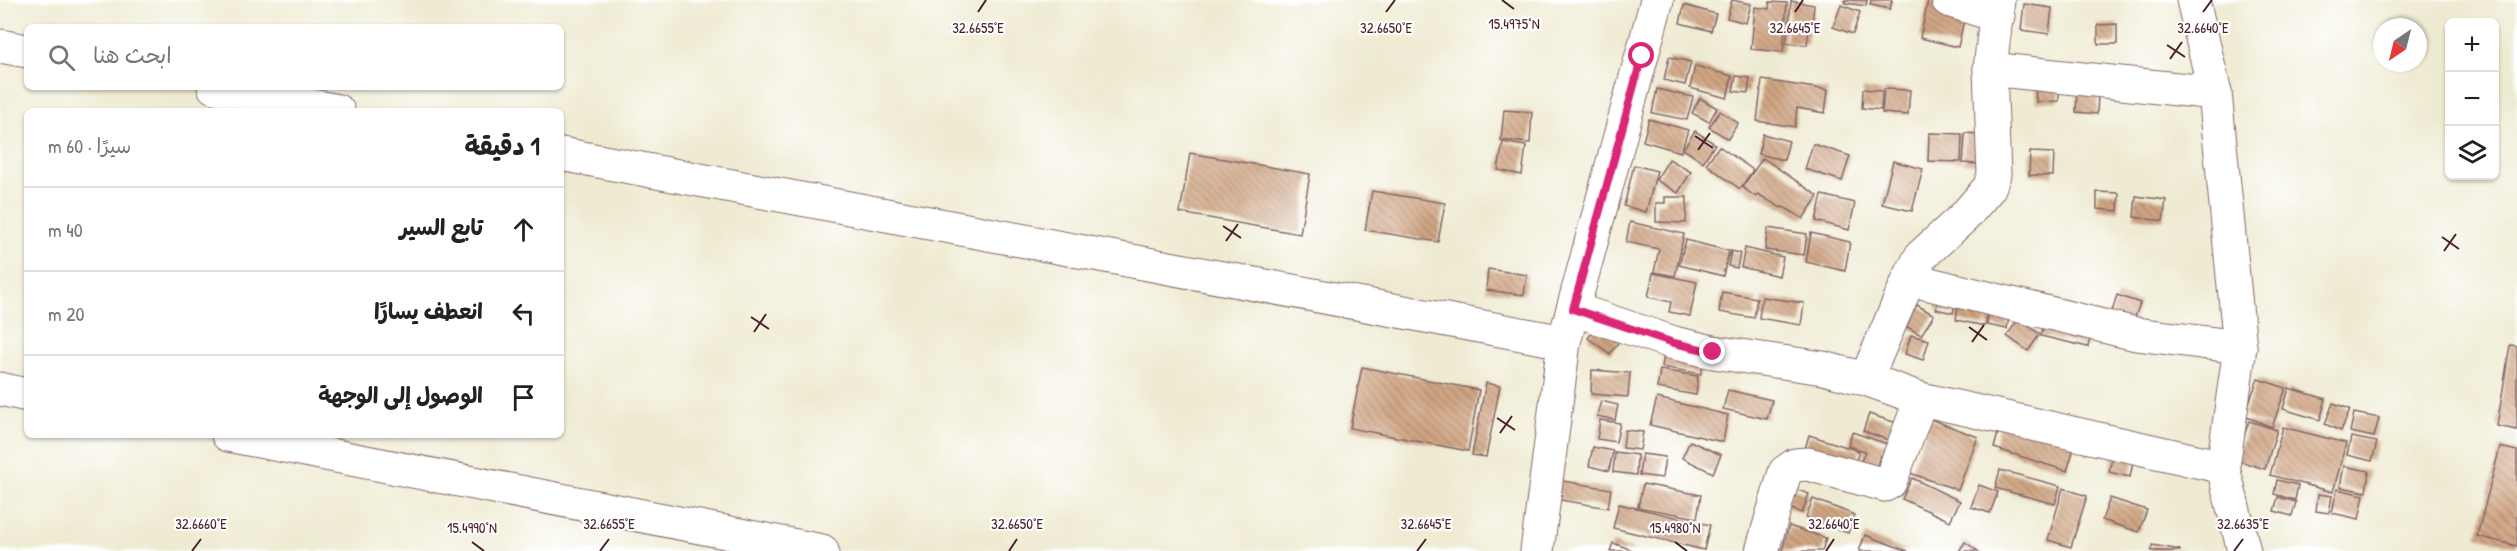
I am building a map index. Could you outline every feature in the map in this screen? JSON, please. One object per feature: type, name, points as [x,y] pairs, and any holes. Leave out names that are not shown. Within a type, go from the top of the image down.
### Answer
[{"type":"street","points":[[1537,551],[1564,342],[1657,0]]},
{"type":"street","points":[[1866,379],[1908,279],[1921,256],[1964,217],[1989,188],[1994,175],[1990,69],[1998,8],[1948,0]]},
{"type":"street","points":[[2193,0],[2215,93],[2240,347],[2223,467],[2244,551]]},
{"type":"street","points":[[0,46],[24,50]]},
{"type":"street","points":[[1990,69],[2215,93]]},
{"type":"street","points":[[229,90],[322,108]]},
{"type":"street","points":[[564,155],[1564,342]]},
{"type":"street","points":[[1908,279],[2136,334],[2240,347]]},
{"type":"street","points":[[1573,309],[1693,348],[1822,368],[1866,379],[1921,399],[2223,467]]},
{"type":"street","points":[[0,389],[24,394]]},
{"type":"street","points":[[1762,551],[1785,472],[1795,465],[1808,464],[1885,484],[1890,482],[1921,399]]},
{"type":"street","points":[[243,438],[822,551]]},
{"type":"building","points":[[1732,0],[1751,4],[1746,23],[1727,18]]},
{"type":"building","points":[[1845,0],[1867,0],[1866,6],[1845,3]]},
{"type":"building","points":[[1871,0],[1892,0],[1890,9],[1870,5]]},
{"type":"building","points":[[1928,0],[1948,4],[1964,20],[1958,47],[1920,38]]},
{"type":"building","points":[[1791,1],[1814,5],[1812,26],[1789,24]]},
{"type":"building","points":[[1770,2],[1787,3],[1783,52],[1751,49],[1755,7],[1769,9]]},
{"type":"building","points":[[2024,4],[2052,8],[2049,34],[2021,30]]},
{"type":"building","points":[[1684,5],[1716,14],[1711,31],[1680,23]]},
{"type":"building","points":[[1841,5],[1860,12],[1853,34],[1833,27]]},
{"type":"building","points":[[2117,24],[2117,44],[2098,44],[2098,25]]},
{"type":"building","points":[[1788,27],[1809,29],[1807,45],[1786,43]]},
{"type":"building","points":[[1669,57],[1691,62],[1685,85],[1664,80]]},
{"type":"building","points":[[1695,66],[1732,76],[1727,98],[1690,88]]},
{"type":"building","points":[[1736,76],[1750,78],[1748,93],[1733,91]]},
{"type":"building","points":[[1762,80],[1828,90],[1825,113],[1797,108],[1795,127],[1757,121]]},
{"type":"building","points":[[2059,80],[2059,101],[2036,102],[2035,81]]},
{"type":"building","points":[[1657,89],[1693,97],[1687,120],[1652,113]]},
{"type":"building","points":[[1863,89],[1882,91],[1881,110],[1862,108]]},
{"type":"building","points":[[1884,89],[1910,90],[1908,115],[1882,113]]},
{"type":"building","points":[[2077,92],[2098,94],[2097,114],[2076,112]]},
{"type":"building","points":[[1700,98],[1717,108],[1709,122],[1692,113]]},
{"type":"building","points":[[1504,110],[1532,112],[1530,143],[1501,140]]},
{"type":"building","points":[[1720,111],[1738,123],[1728,139],[1709,127]]},
{"type":"building","points":[[1649,119],[1688,130],[1681,152],[1643,141]]},
{"type":"building","points":[[1695,131],[1715,144],[1703,162],[1683,149]]},
{"type":"building","points":[[1929,133],[1962,134],[1961,162],[1928,161]]},
{"type":"building","points":[[1965,133],[1991,135],[1990,165],[1963,163]]},
{"type":"building","points":[[1763,134],[1789,141],[1784,160],[1758,154]]},
{"type":"building","points":[[1503,142],[1526,146],[1522,175],[1498,170]]},
{"type":"building","points":[[1813,144],[1850,156],[1842,181],[1805,169]]},
{"type":"building","points":[[1719,146],[1753,170],[1740,189],[1706,164]]},
{"type":"building","points":[[2030,152],[2054,153],[2053,176],[2029,175]]},
{"type":"building","points":[[1190,153],[1310,174],[1300,234],[1180,213]]},
{"type":"building","points":[[1763,158],[1818,196],[1803,219],[1758,194],[1756,197],[1742,187]]},
{"type":"building","points":[[1669,159],[1691,172],[1678,193],[1656,180]]},
{"type":"building","points":[[1893,161],[1923,169],[1912,211],[1882,204]]},
{"type":"building","points":[[1634,165],[1657,171],[1646,212],[1624,206]]},
{"type":"building","points":[[1372,191],[1445,203],[1438,242],[1365,230]]},
{"type":"building","points":[[2097,192],[2119,193],[2118,211],[2097,209]]},
{"type":"building","points":[[1822,195],[1855,203],[1849,230],[1816,221]]},
{"type":"building","points":[[2136,196],[2166,200],[2163,221],[2134,217]]},
{"type":"building","points":[[1665,197],[1687,197],[1686,223],[1656,222],[1656,203],[1665,203]]},
{"type":"building","points":[[1630,222],[1684,234],[1675,276],[1654,272],[1659,249],[1626,242]]},
{"type":"building","points":[[1768,228],[1807,234],[1804,255],[1765,250]]},
{"type":"building","points":[[1811,233],[1850,242],[1845,271],[1806,262]]},
{"type":"building","points":[[1686,240],[1729,251],[1723,276],[1679,265]]},
{"type":"building","points":[[1745,248],[1783,257],[1779,276],[1741,267]]},
{"type":"building","points":[[1731,251],[1740,253],[1737,268],[1728,266]]},
{"type":"building","points":[[1488,269],[1527,275],[1524,295],[1486,290]]},
{"type":"building","points":[[1653,273],[1697,282],[1690,316],[1669,312],[1671,302],[1648,297]]},
{"type":"building","points":[[1940,290],[1958,294],[1953,313],[1936,309]]},
{"type":"building","points":[[1722,292],[1757,298],[1754,318],[1719,312]]},
{"type":"building","points":[[1960,293],[1990,300],[1985,326],[1956,320]]},
{"type":"building","points":[[2117,295],[2140,303],[2131,328],[2109,321]]},
{"type":"building","points":[[1762,297],[1804,303],[1801,325],[1759,318]]},
{"type":"building","points":[[1991,301],[2011,304],[2007,329],[1987,325]]},
{"type":"building","points":[[1917,305],[1934,315],[1921,335],[1904,325]]},
{"type":"building","points":[[2046,314],[2093,326],[2088,347],[2041,336]]},
{"type":"building","points":[[2018,319],[2040,334],[2028,351],[2007,336]]},
{"type":"building","points":[[1600,321],[1622,337],[1610,354],[1588,338]]},
{"type":"building","points":[[1911,335],[1929,340],[1923,360],[1905,354]]},
{"type":"building","points":[[2510,345],[2517,346],[2517,430],[2497,426]]},
{"type":"building","points":[[1665,348],[1704,355],[1701,374],[1662,367]]},
{"type":"building","points":[[1362,367],[1479,390],[1468,451],[1350,428]]},
{"type":"building","points":[[1592,370],[1630,373],[1628,397],[1591,394]]},
{"type":"building","points":[[1660,370],[1698,376],[1696,395],[1657,388]]},
{"type":"building","points":[[2258,379],[2286,388],[2272,427],[2244,416]]},
{"type":"building","points":[[1486,383],[1500,386],[1486,457],[1472,455]]},
{"type":"building","points":[[2289,388],[2326,399],[2320,420],[2283,409]]},
{"type":"building","points":[[1728,390],[1772,400],[1767,419],[1723,409]]},
{"type":"building","points":[[1657,398],[1728,415],[1723,442],[1650,425]]},
{"type":"building","points":[[1601,401],[1618,405],[1615,420],[1597,416]]},
{"type":"building","points":[[2333,403],[2350,409],[2341,431],[2325,424]]},
{"type":"building","points":[[2354,413],[2379,418],[2374,437],[2350,432]]},
{"type":"building","points":[[1869,414],[1900,424],[1894,442],[1863,431]]},
{"type":"building","points":[[1930,419],[1978,437],[1958,490],[1910,473]]},
{"type":"building","points":[[1600,420],[1620,423],[1616,442],[1597,439]]},
{"type":"building","points":[[2249,421],[2277,430],[2265,469],[2236,460]]},
{"type":"building","points":[[2001,422],[2075,445],[2067,471],[1994,448]]},
{"type":"building","points":[[2283,427],[2346,443],[2333,492],[2270,475]]},
{"type":"building","points":[[1625,430],[1643,432],[1640,450],[1623,448]]},
{"type":"building","points":[[1852,432],[1893,446],[1888,459],[1880,456],[1876,469],[1860,464],[1865,451],[1848,446]]},
{"type":"building","points":[[1809,435],[1859,451],[1852,474],[1802,459]]},
{"type":"building","points":[[2351,437],[2377,442],[2372,461],[2347,455]]},
{"type":"building","points":[[1690,441],[1721,455],[1713,473],[1682,458]]},
{"type":"building","points":[[1593,447],[1613,451],[1609,471],[1589,466]]},
{"type":"building","points":[[2500,447],[2517,451],[2517,546],[2477,536]]},
{"type":"building","points":[[1615,452],[1637,455],[1636,475],[1613,472]]},
{"type":"building","points":[[2113,452],[2134,457],[2130,477],[2109,472]]},
{"type":"building","points":[[1642,454],[1665,457],[1662,478],[1639,475]]},
{"type":"building","points":[[2344,466],[2369,471],[2366,492],[2340,487]]},
{"type":"building","points":[[2000,470],[2060,486],[2055,504],[1995,488]]},
{"type":"building","points":[[1912,478],[1960,501],[1950,521],[1902,499]]},
{"type":"building","points":[[1557,480],[1611,489],[1608,508],[1554,499]]},
{"type":"building","points":[[2277,480],[2298,485],[2295,500],[2274,494]]},
{"type":"building","points":[[1643,484],[1701,495],[1697,518],[1638,507]]},
{"type":"building","points":[[1979,485],[1998,492],[1990,513],[1971,507]]},
{"type":"building","points":[[1792,488],[1809,494],[1802,513],[1786,507]]},
{"type":"building","points":[[2063,488],[2087,496],[2071,547],[2048,540]]},
{"type":"building","points":[[2337,489],[2364,495],[2359,519],[2332,513]]},
{"type":"building","points":[[2318,494],[2332,496],[2329,513],[2316,511]]},
{"type":"building","points":[[2278,497],[2296,502],[2292,516],[2274,511]]},
{"type":"building","points":[[2110,498],[2147,510],[2139,532],[2102,520]]},
{"type":"building","points":[[1813,499],[1855,515],[1848,533],[1806,517]]},
{"type":"building","points":[[1619,504],[1710,525],[1704,550],[1613,528]]},
{"type":"building","points":[[1789,526],[1826,538],[1822,551],[1782,551]]},
{"type":"building","points":[[1865,535],[1908,551],[1859,551]]},
{"type":"building","points":[[1965,542],[1978,551],[1959,551]]},
{"type":"building","points":[[1613,543],[1635,551],[1610,551]]},
{"type":"building","points":[[2152,545],[2180,550],[2180,551],[2151,551]]},
{"type":"route","points":[[1642,56],[1573,309],[1674,343],[1713,352]]}]
